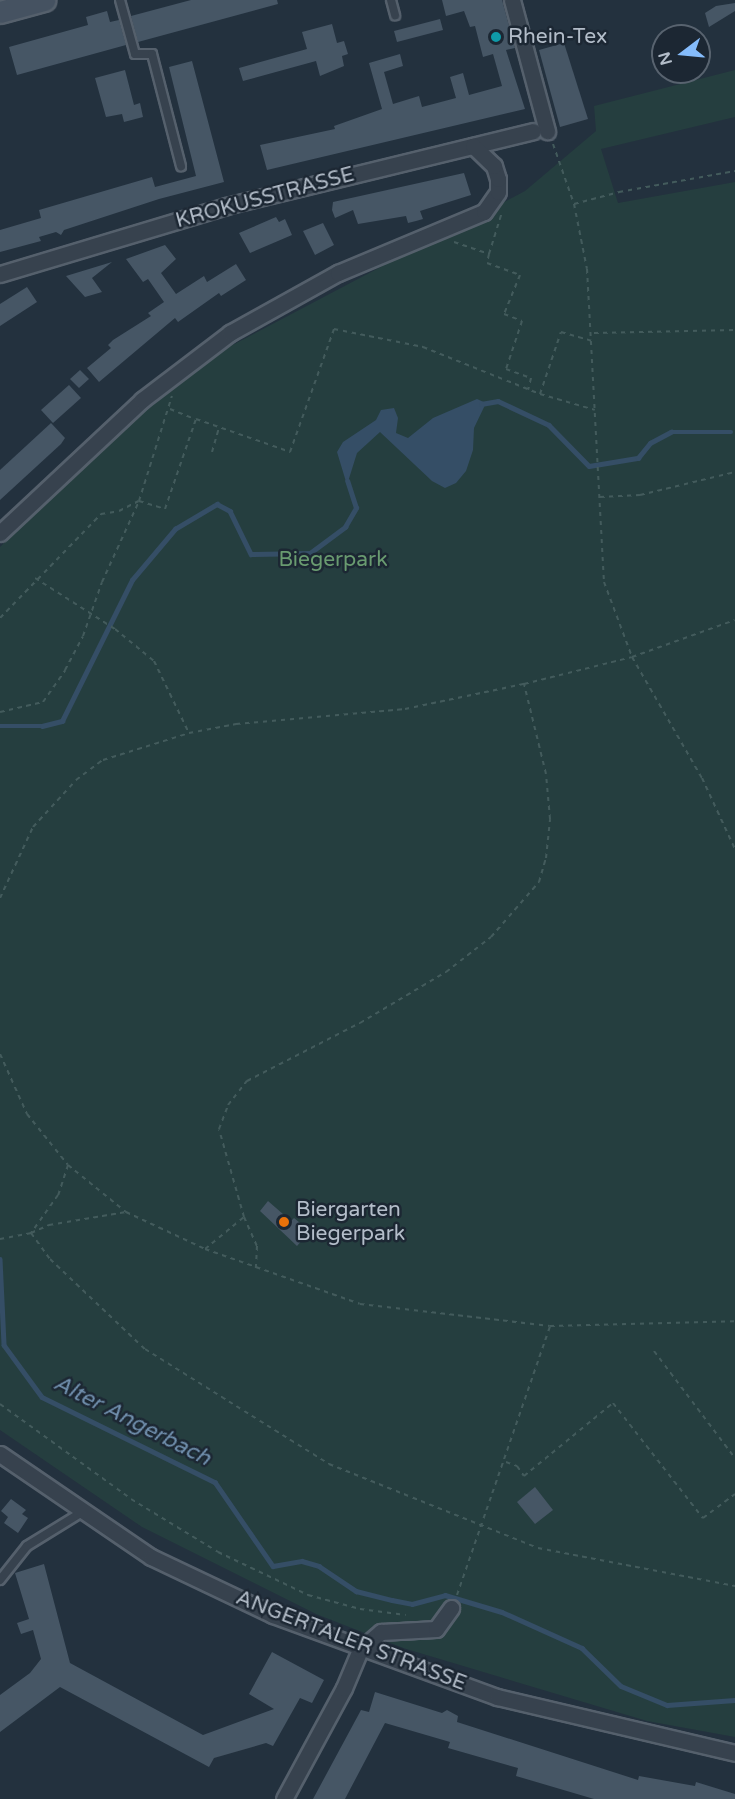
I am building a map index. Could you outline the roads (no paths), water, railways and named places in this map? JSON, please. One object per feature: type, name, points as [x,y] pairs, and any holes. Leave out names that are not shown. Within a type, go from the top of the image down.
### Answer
[{"type":"main road","points":[[0,12],[44,0]]},
{"type":"street","name":"KROKUSSTRASSE","points":[[0,274],[226,206],[540,131],[512,0]]},
{"type":"street","points":[[0,533],[142,400],[230,333],[338,273],[446,230],[484,212],[498,192],[494,166],[473,146]]},
{"type":"street","name":"ANGERTALER STRASSE","points":[[0,1454],[151,1557],[273,1615],[360,1650],[497,1697],[735,1753]]},
{"type":"street","points":[[285,1799],[344,1688],[360,1650],[381,1632],[436,1629],[451,1608]]},
{"type":"lane","points":[[120,0],[135,54],[153,54],[182,166]]},
{"type":"lane","points":[[391,0],[395,15]]},
{"type":"lane","points":[[0,1580],[27,1546],[84,1511]]},
{"type":"water","points":[[477,399],[486,403],[474,428],[473,450],[466,471],[456,483],[445,488],[432,481],[380,432],[357,453],[347,485],[337,452],[343,442],[376,420],[381,410],[394,408],[398,418],[396,433],[408,438],[433,418]]},
{"type":"waterway","name":"Alter Angerbach","points":[[481,404],[498,401],[549,425],[589,466],[638,458],[650,443],[671,432],[731,432]]},
{"type":"waterway","name":"Alter Angerbach","points":[[0,726],[42,726],[62,721],[132,580],[175,529],[217,504],[230,511],[251,554],[310,553],[345,527],[356,508],[347,481]]},
{"type":"waterway","name":"Alter Angerbach","points":[[0,1259],[4,1345],[42,1397],[215,1482],[273,1566],[302,1561],[319,1566],[356,1591],[412,1604],[445,1595],[502,1612],[582,1648],[621,1686],[667,1705],[735,1700]]},
{"type":"place","name":"Rhein-Tex","points":[[496,37]]},
{"type":"place","name":"Biergarten Biegerpark","points":[[284,1222]]},
{"type":"park label","name":"Biegerpark","points":[[333,560]]}]
